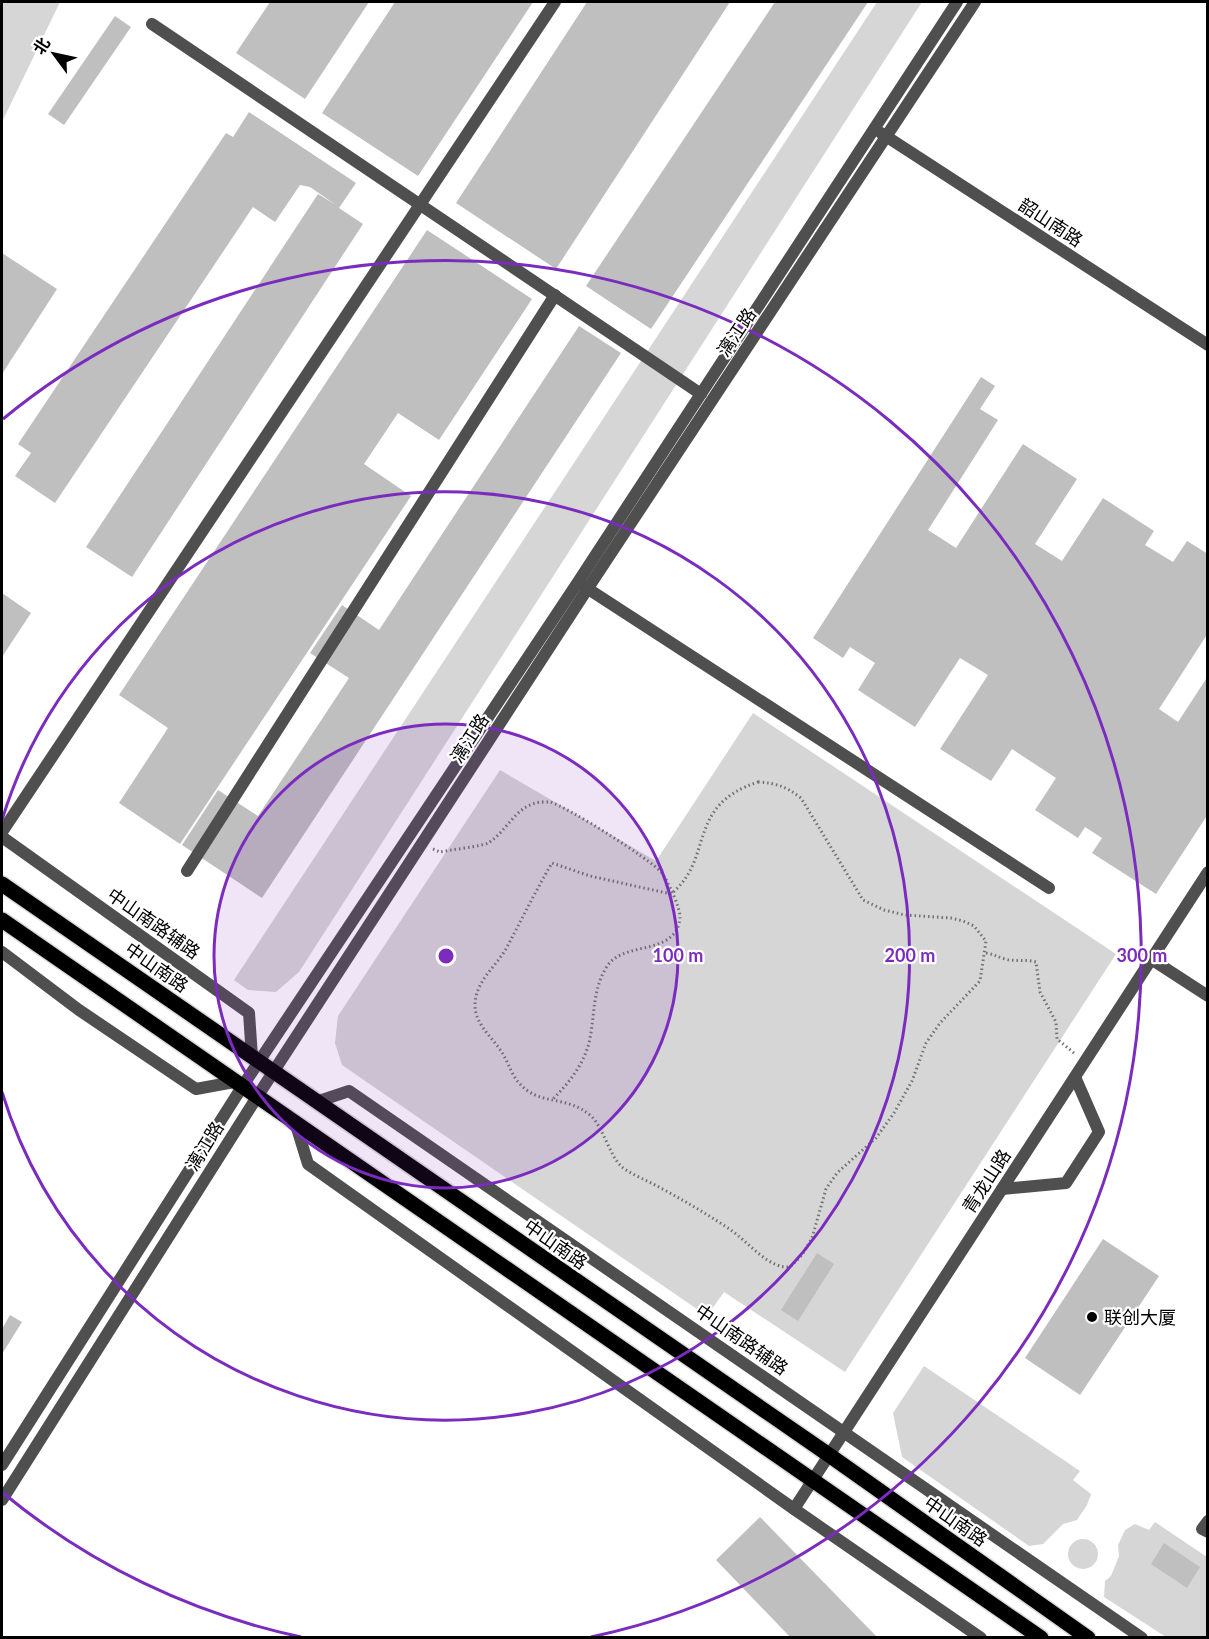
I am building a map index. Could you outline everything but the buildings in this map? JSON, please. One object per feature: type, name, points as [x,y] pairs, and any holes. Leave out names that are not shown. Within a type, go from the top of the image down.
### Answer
[{"type":"main road","name":"中山南路","points":[[2,884],[829,1455],[1088,1638]]},
{"type":"main road","points":[[2,920],[1041,1638]]},
{"type":"street","points":[[2,832],[555,2]]},
{"type":"street","name":"漓江路","points":[[2,1500],[257,1097],[422,844],[701,394],[957,2]]},
{"type":"street","name":"漓江路","points":[[2,1465],[255,1059],[583,585],[887,137],[975,2]]},
{"type":"street","points":[[152,24],[701,394]]},
{"type":"street","name":"韶山南路","points":[[875,129],[1208,345]]},
{"type":"street","points":[[188,871],[555,295]]},
{"type":"street","points":[[583,585],[1049,888]]},
{"type":"street","name":"中山南路辅路","points":[[2,837],[249,1013],[255,1059]]},
{"type":"street","name":"青龙山路","points":[[794,1509],[1208,872]]},
{"type":"street","points":[[2,952],[79,1010],[196,1089],[238,1085]]},
{"type":"street","points":[[1151,959],[1208,996]]},
{"type":"street","points":[[1002,1189],[1066,1183],[1099,1132],[1075,1077]]},
{"type":"street","name":"中山南路辅路","points":[[316,1102],[349,1091],[1142,1638]]},
{"type":"street","points":[[296,1125],[308,1164],[794,1509],[981,1638]]},
{"type":"street","points":[[1208,1521],[1203,1529],[1208,1532]]},
{"type":"path","points":[[759,782],[773,783],[788,788],[801,798],[862,900],[884,910],[905,915],[963,921],[974,926],[986,941],[980,981],[940,1023],[926,1043],[912,1081],[894,1113],[876,1138],[837,1173],[825,1189],[812,1238],[802,1255],[790,1267],[780,1268],[765,1259],[746,1240],[698,1208],[621,1166],[593,1118],[566,1102],[539,1098],[518,1082],[501,1052],[477,1020],[475,1004],[478,988],[506,948],[552,863],[600,878],[671,894],[681,886],[688,874],[705,826],[720,803],[742,788],[759,782]]},
{"type":"path","points":[[422,844],[440,852],[486,844],[498,835],[515,815],[528,806],[549,802],[645,858],[663,874],[678,906],[680,918],[676,931],[665,941],[616,958],[608,965],[598,981],[589,1043],[571,1080],[553,1099]]},
{"type":"path","points":[[986,953],[999,955],[1005,959],[1036,962],[1040,992],[1056,1022],[1057,1039],[1085,1061]]},
{"type":"shaded area","points":[[2,2],[60,2],[2,122]]},
{"type":"shaded area","points":[[877,2],[922,2],[299,972],[276,992],[248,990],[234,980]]},
{"type":"shaded area","points":[[753,713],[1116,954],[845,1372],[724,1292],[707,1316],[342,1065],[335,1043],[338,1016],[500,770],[656,861]]},
{"type":"shaded area","points":[[924,1366],[1080,1471],[1073,1480],[1091,1494],[1077,1520],[1063,1524],[1043,1544],[1029,1546],[902,1457],[893,1413]]},
{"type":"shaded area","points":[[1155,1522],[1207,1557],[1207,1637],[1166,1637],[1104,1597],[1105,1581],[1111,1576],[1119,1556],[1118,1545],[1125,1530],[1135,1524],[1149,1530]]},
{"type":"shaded area","points":[[1083,1539],[1094,1543],[1098,1554],[1094,1565],[1083,1569],[1072,1565],[1068,1554],[1072,1543]]},
{"type":"place","name":"联创大厦","points":[[1092,1317]]}]
